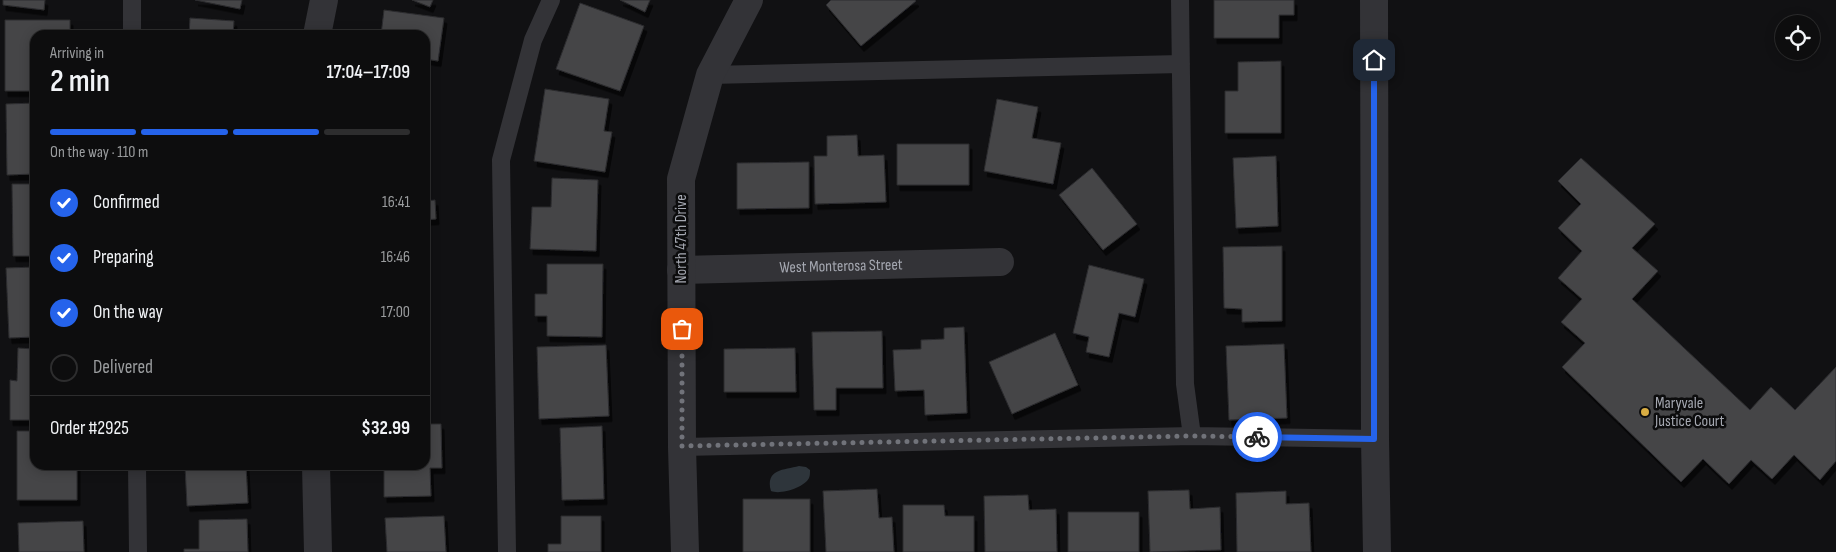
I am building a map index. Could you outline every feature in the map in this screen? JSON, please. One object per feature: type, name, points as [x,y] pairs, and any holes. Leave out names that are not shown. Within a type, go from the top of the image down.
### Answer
[{"type":"street","points":[[318,30],[324,0]]},
{"type":"street","name":"North 47th Drive","points":[[685,552],[682,446],[681,179],[710,75],[749,0]]},
{"type":"street","points":[[1374,0],[1374,439],[1376,552]]},
{"type":"street","name":"West Monterosa Street","points":[[681,270],[1000,262]]},
{"type":"street","points":[[316,470],[318,552]]},
{"type":"lane","points":[[132,0],[132,30]]},
{"type":"lane","points":[[506,552],[501,160],[533,40],[551,0]]},
{"type":"lane","points":[[1180,0],[1185,384],[1192,436]]},
{"type":"lane","points":[[710,75],[1181,64]]},
{"type":"lane","points":[[682,446],[1192,436],[1374,439]]},
{"type":"lane","points":[[137,470],[138,552]]},
{"type":"shaded area","points":[[799,466],[810,470],[806,482],[792,490],[771,491],[770,484],[773,474]]},
{"type":"building","points":[[3,0],[45,0],[44,10],[3,5]]},
{"type":"building","points":[[195,0],[242,0],[240,9]]},
{"type":"building","points":[[412,0],[433,0],[430,7]]},
{"type":"building","points":[[620,0],[650,0],[645,12]]},
{"type":"building","points":[[831,0],[916,1],[861,46],[826,5]]},
{"type":"building","points":[[1214,0],[1294,0],[1294,15],[1279,15],[1279,38],[1214,38]]},
{"type":"building","points":[[580,3],[644,26],[620,91],[556,69]]},
{"type":"building","points":[[384,10],[444,18],[438,61],[430,60],[430,30],[382,30]]},
{"type":"building","points":[[190,18],[234,21],[233,30],[189,30]]},
{"type":"building","points":[[5,20],[70,20],[70,30],[30,30],[30,91],[5,91]]},
{"type":"building","points":[[1281,61],[1281,133],[1225,133],[1225,91],[1238,91],[1238,62]]},
{"type":"building","points":[[545,89],[609,99],[604,131],[612,132],[605,172],[534,161]]},
{"type":"building","points":[[997,99],[1038,107],[1032,138],[1061,143],[1053,184],[984,171]]},
{"type":"building","points":[[30,103],[30,174],[7,175],[6,104]]},
{"type":"building","points":[[857,135],[858,156],[884,155],[886,202],[815,204],[814,156],[827,156],[827,136]]},
{"type":"building","points":[[897,144],[969,144],[969,185],[897,185]]},
{"type":"building","points":[[1276,156],[1278,226],[1236,228],[1233,158]]},
{"type":"building","points":[[1581,158],[1655,224],[1632,248],[1658,271],[1632,299],[1750,410],[1771,387],[1795,410],[1836,367],[1836,461],[1820,480],[1794,455],[1772,479],[1751,460],[1729,484],[1703,459],[1681,482],[1562,367],[1585,343],[1561,322],[1582,299],[1558,278],[1582,251],[1558,228],[1581,204],[1558,181]]},
{"type":"building","points":[[809,162],[809,208],[737,209],[737,163]]},
{"type":"building","points":[[1092,168],[1137,224],[1103,250],[1059,195]]},
{"type":"building","points":[[552,178],[598,180],[596,251],[530,249],[532,207],[551,207]]},
{"type":"building","points":[[12,184],[30,184],[30,256],[13,256]]},
{"type":"building","points":[[430,200],[435,200],[436,219],[430,220]]},
{"type":"building","points":[[1282,246],[1282,321],[1242,322],[1242,309],[1224,308],[1223,247]]},
{"type":"building","points":[[547,264],[603,264],[602,337],[547,336],[547,316],[535,316],[535,294],[547,294]]},
{"type":"building","points":[[1089,265],[1144,279],[1135,317],[1119,313],[1109,357],[1086,352],[1089,337],[1073,333]]},
{"type":"building","points":[[30,267],[30,337],[9,338],[6,268]]},
{"type":"building","points":[[964,327],[967,413],[925,415],[924,390],[895,391],[893,350],[921,349],[921,340],[944,339],[944,328]]},
{"type":"building","points":[[882,331],[883,388],[836,388],[836,410],[814,410],[812,332]]},
{"type":"building","points":[[1055,333],[1078,385],[1012,414],[989,362]]},
{"type":"building","points":[[1284,344],[1287,418],[1229,420],[1226,346]]},
{"type":"building","points":[[606,345],[609,416],[539,419],[537,347]]},
{"type":"building","points":[[18,348],[30,349],[30,420],[10,420],[10,380],[17,381]]},
{"type":"building","points":[[795,348],[796,392],[724,392],[724,349]]},
{"type":"building","points":[[430,424],[441,424],[442,468],[430,468]]},
{"type":"building","points":[[602,426],[604,499],[562,500],[560,428]]},
{"type":"building","points":[[17,431],[30,431],[30,470],[77,470],[77,500],[17,500]]},
{"type":"building","points":[[430,468],[431,496],[384,497],[384,470],[430,470]]},
{"type":"building","points":[[185,470],[246,470],[248,503],[187,506]]},
{"type":"building","points":[[877,489],[879,518],[892,517],[894,552],[826,552],[823,491]]},
{"type":"building","points":[[1189,490],[1190,509],[1220,507],[1221,550],[1150,552],[1148,491]]},
{"type":"building","points":[[1286,491],[1286,504],[1309,503],[1311,552],[1237,552],[1236,493]]},
{"type":"building","points":[[1028,495],[1029,510],[1056,509],[1057,552],[985,552],[984,496]]},
{"type":"building","points":[[743,499],[810,499],[810,552],[743,552]]},
{"type":"building","points":[[903,505],[944,505],[945,516],[974,516],[974,552],[903,552]]},
{"type":"building","points":[[1068,512],[1139,512],[1139,552],[1068,552]]},
{"type":"building","points":[[444,516],[446,552],[387,552],[385,518]]},
{"type":"building","points":[[561,516],[601,516],[601,552],[548,552],[548,544],[561,544]]},
{"type":"building","points":[[247,519],[248,552],[184,552],[184,549],[199,549],[199,520]]},
{"type":"building","points":[[83,521],[84,552],[19,552],[18,523]]},
{"type":"way so far","points":[[682,329],[682,446],[1192,436],[1257,437]]},
{"type":"place","name":"Maryvale Justice Court","points":[[1645,412]]},
{"type":"route","points":[[1257,437],[1374,439],[1374,60]]}]
